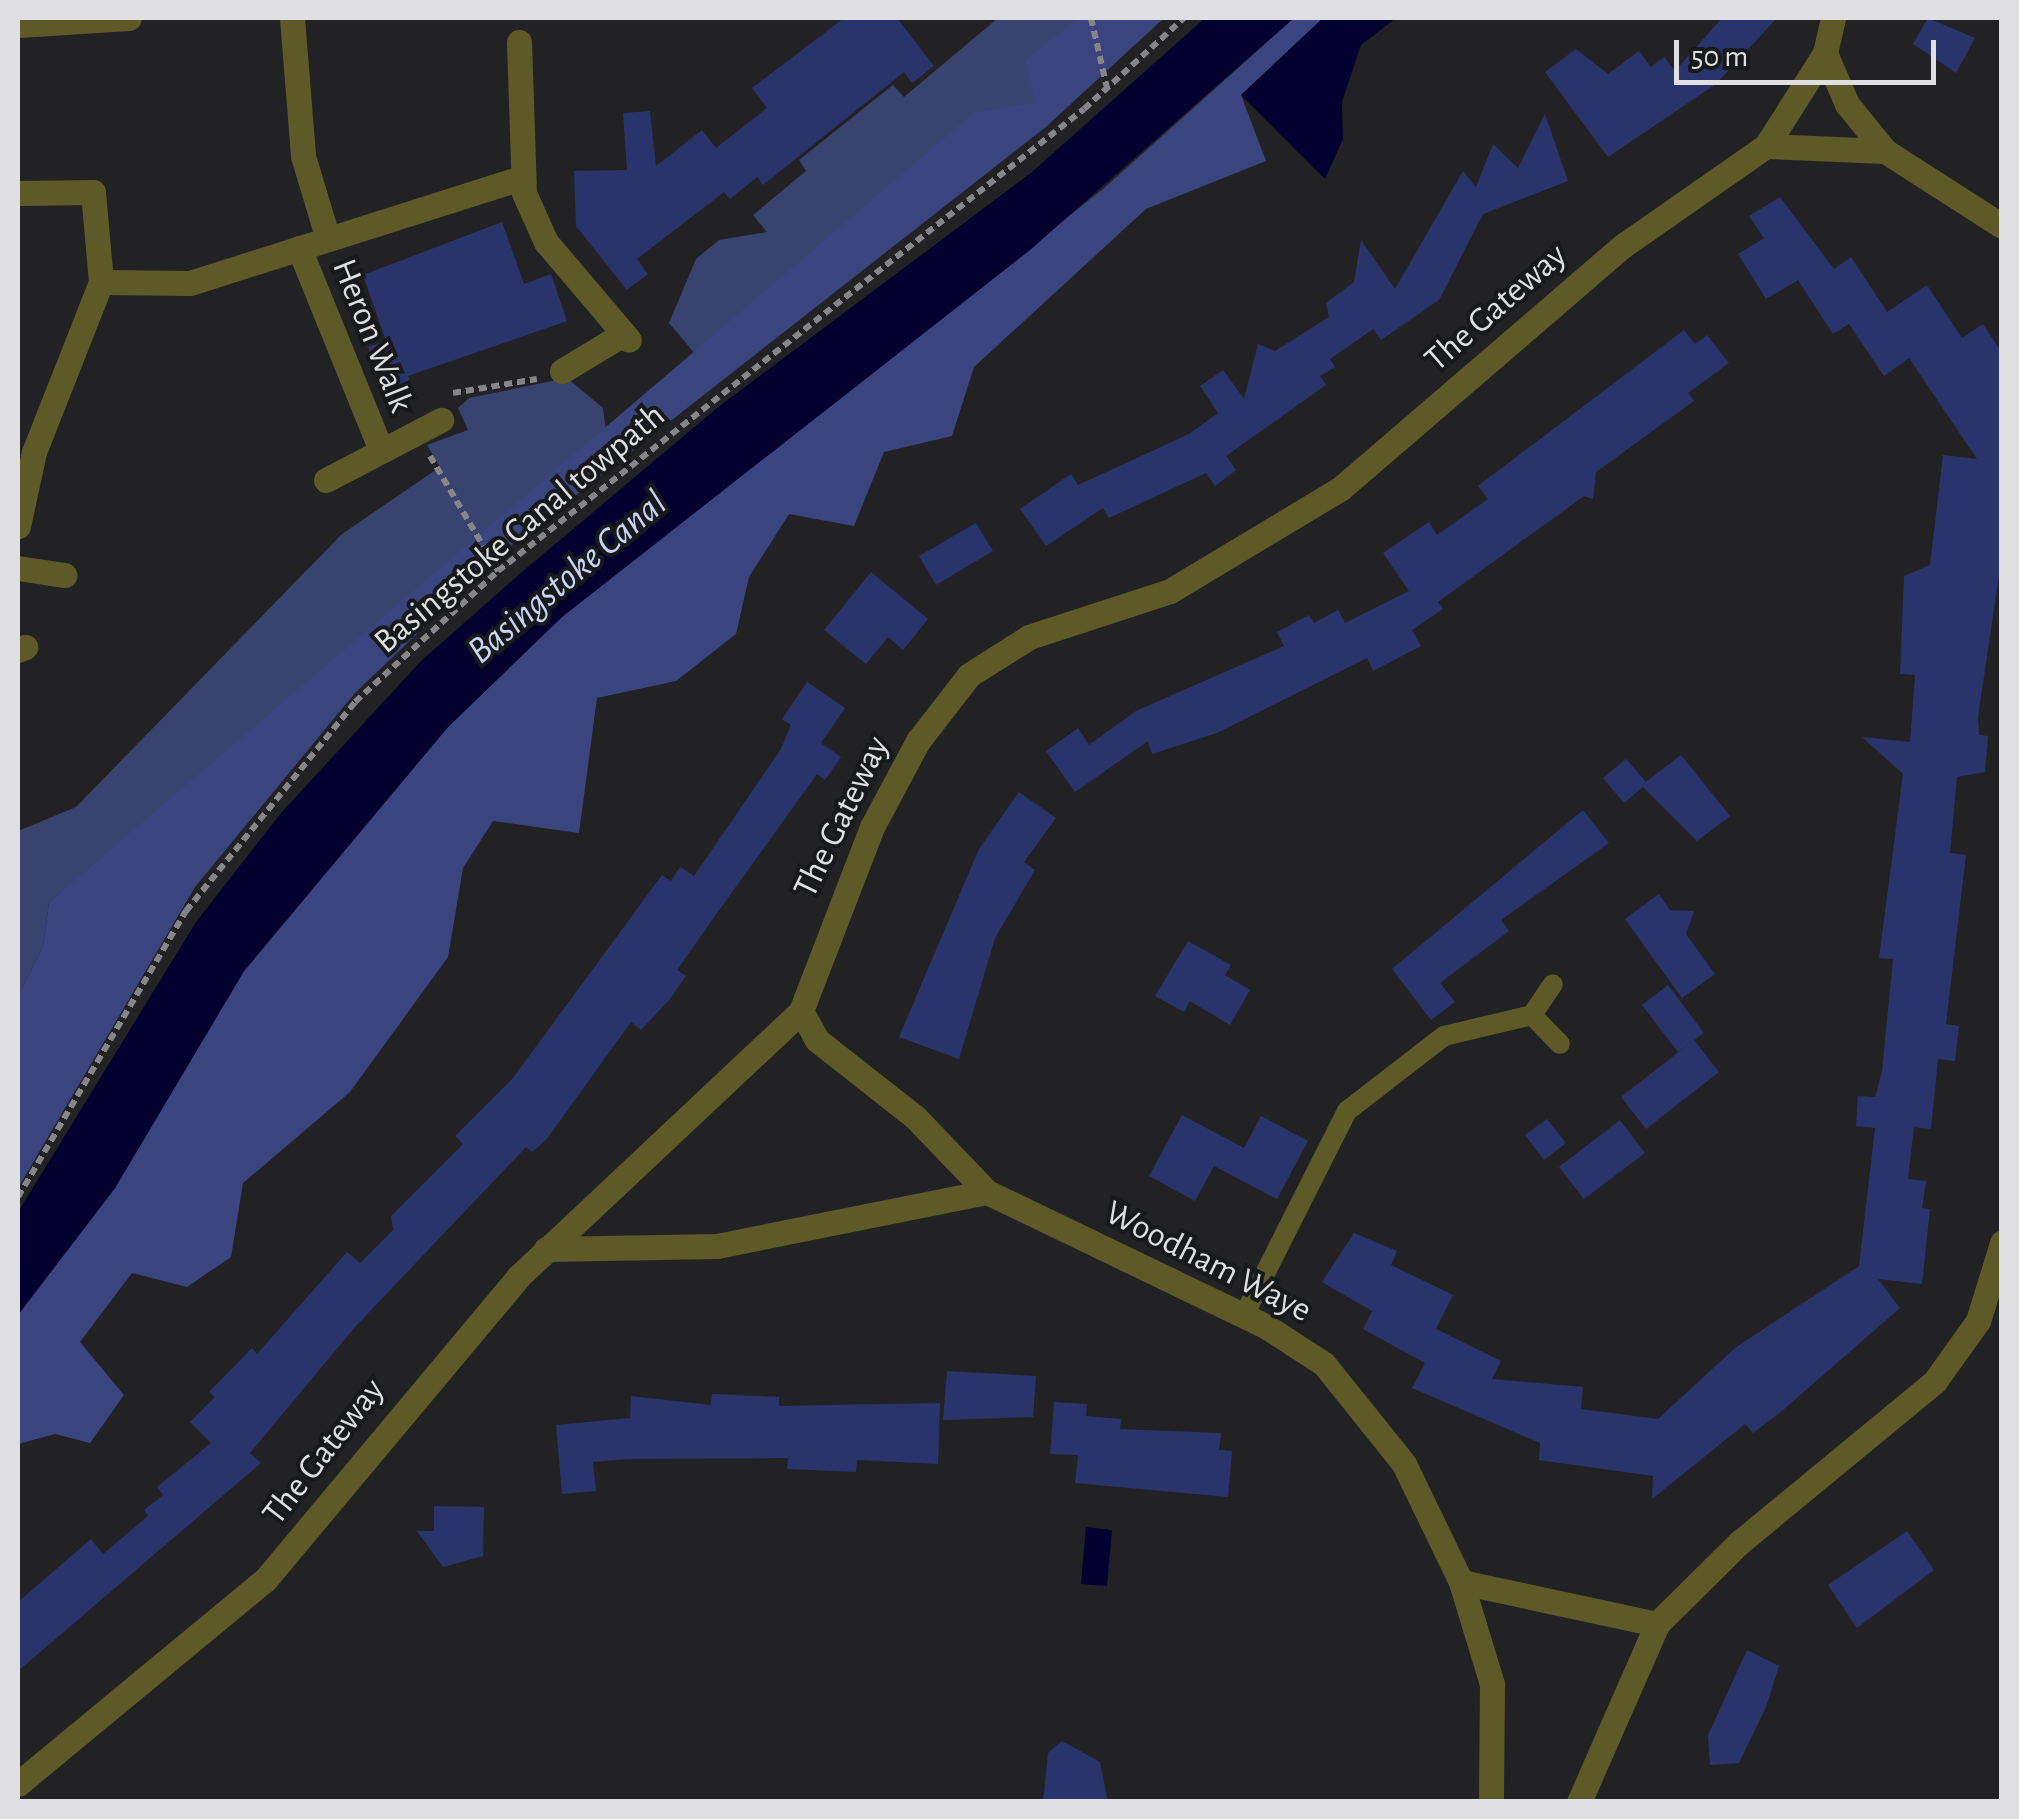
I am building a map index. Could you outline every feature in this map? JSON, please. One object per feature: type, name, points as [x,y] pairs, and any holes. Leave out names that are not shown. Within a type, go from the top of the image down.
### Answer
[{"type":"street","points":[[18,25],[129,18]]},
{"type":"street","points":[[292,18],[303,156],[327,236]]},
{"type":"street","name":"The Gateway","points":[[18,1784],[266,1580],[418,1388],[546,1250],[801,1010],[872,827],[918,741],[969,675],[1029,636],[1170,591],[1279,532],[1624,245],[1766,146],[1825,52],[1833,18]]},
{"type":"street","points":[[520,42],[522,178],[546,242],[626,337],[562,372]]},
{"type":"street","points":[[1825,52],[1847,104],[1885,151],[2002,226]]},
{"type":"street","points":[[1766,146],[1885,151]]},
{"type":"street","points":[[100,282],[190,284],[327,236],[522,178]]},
{"type":"street","points":[[18,193],[93,192],[100,282],[34,452],[18,526]]},
{"type":"street","name":"Heron Walk","points":[[299,248],[380,450]]},
{"type":"street","name":"Heron Walk","points":[[326,480],[440,420]]},
{"type":"street","points":[[18,568],[64,575]]},
{"type":"street","name":"Woodham Waye","points":[[801,1010],[817,1040],[926,1127],[987,1192],[1244,1315],[1308,1352],[1358,1402],[1404,1464],[1461,1582],[1492,1684],[1491,1802]]},
{"type":"street","points":[[546,1250],[717,1246],[987,1192]]},
{"type":"street","points":[[1579,1802],[1657,1624],[1740,1542],[1936,1382],[1978,1320],[2002,1243]]},
{"type":"street","points":[[1461,1582],[1657,1624]]},
{"type":"lane","points":[[1244,1315],[1347,1110],[1444,1036],[1532,1015],[1553,984]]},
{"type":"lane","points":[[1532,1015],[1560,1044]]},
{"type":"path","points":[[1091,18],[1107,88]]},
{"type":"path","name":"Basingstoke Canal towpath","points":[[18,1197],[186,911],[263,810],[355,702],[498,571],[1107,88],[1184,18]]},
{"type":"path","points":[[440,420],[446,398],[464,385],[562,372]]},
{"type":"path","points":[[413,432],[498,571]]},
{"type":"shaded area","points":[[998,18],[1164,18],[719,382],[669,323],[696,259],[719,240],[767,232],[753,215],[806,171],[799,160],[893,85],[904,97]]},
{"type":"shaded area","points":[[1079,18],[1164,18],[1047,126],[502,553],[355,693],[195,887],[18,1188],[18,996],[43,947],[49,902],[975,112],[1035,103],[1025,60]]},
{"type":"shaded area","points":[[1294,18],[1323,18],[1241,95],[1266,161],[1146,209],[974,367],[952,436],[884,452],[854,526],[789,514],[749,577],[736,634],[676,681],[597,698],[579,833],[493,821],[463,868],[448,957],[350,1092],[243,1183],[231,1257],[187,1287],[132,1273],[80,1342],[124,1395],[90,1443],[55,1434],[18,1444],[18,1315],[115,1188],[244,971],[448,727],[562,617],[1103,189]]},
{"type":"shaded area","points":[[567,378],[603,408],[606,432],[49,902],[43,947],[18,996],[18,831],[76,807],[342,534],[440,467],[427,445],[468,430],[458,408],[469,398]]},
{"type":"water","name":"Basingstoke Canal","points":[[1205,18],[1294,18],[1030,250],[562,617],[448,727],[244,971],[115,1188],[18,1315],[18,1212],[196,922],[281,813],[421,661],[522,572],[717,408],[1032,172]]},
{"type":"water","points":[[1323,18],[1396,18],[1361,45],[1342,102],[1343,139],[1325,179],[1241,95]]},
{"type":"water","points":[[1086,1527],[1112,1530],[1107,1586],[1081,1584]]},
{"type":"building","points":[[844,18],[897,18],[934,66],[912,83],[904,72],[763,185],[757,177],[730,199],[724,192],[637,259],[648,274],[627,290],[576,226],[574,171],[627,170],[623,113],[650,111],[656,166],[702,130],[716,148],[767,108],[752,88]]},
{"type":"building","points":[[1722,18],[1777,18],[1716,84],[1608,157],[1545,72],[1576,49],[1608,74],[1639,51],[1651,67],[1664,57],[1675,71]]},
{"type":"building","points":[[1928,18],[1975,38],[1956,73],[1913,44]]},
{"type":"building","points":[[1545,114],[1568,181],[1483,214],[1439,300],[1381,340],[1373,329],[1330,359],[1335,367],[1320,376],[1326,385],[1226,456],[1236,470],[1215,486],[1206,473],[1109,518],[1103,508],[1046,546],[1020,509],[1071,474],[1078,485],[1189,434],[1218,413],[1200,386],[1223,370],[1244,399],[1258,344],[1275,351],[1329,317],[1326,303],[1354,282],[1361,240],[1395,289],[1463,171],[1476,187],[1493,144],[1518,168]]},
{"type":"building","points":[[1780,197],[1834,269],[1851,257],[1887,312],[1927,285],[1962,338],[1983,324],[2002,353],[2002,555],[1978,717],[1979,735],[1988,736],[1985,772],[1957,777],[1950,853],[1966,855],[1946,1024],[1959,1026],[1955,1061],[1938,1059],[1931,1129],[1914,1127],[1908,1179],[1926,1181],[1922,1208],[1930,1209],[1922,1284],[1878,1279],[1900,1308],[1783,1410],[1753,1433],[1745,1424],[1652,1499],[1653,1476],[1539,1460],[1540,1443],[1412,1388],[1425,1363],[1363,1329],[1372,1311],[1322,1282],[1354,1233],[1397,1251],[1391,1265],[1453,1295],[1436,1329],[1501,1361],[1492,1379],[1583,1387],[1581,1409],[1658,1419],[1735,1348],[1859,1266],[1875,1128],[1856,1126],[1858,1096],[1875,1097],[1882,1071],[1893,959],[1879,958],[1903,774],[1862,737],[1910,742],[1915,675],[1900,674],[1904,576],[1930,565],[1943,455],[1977,459],[1909,358],[1884,376],[1849,324],[1833,334],[1798,280],[1766,299],[1738,254],[1764,238],[1749,216]]},
{"type":"building","points":[[502,222],[524,284],[551,274],[567,321],[408,376],[414,394],[387,403],[368,347],[386,341],[363,275]]},
{"type":"building","points":[[1684,330],[1695,344],[1707,335],[1729,363],[1688,393],[1694,401],[1596,472],[1593,499],[1584,496],[1438,602],[1443,609],[1412,630],[1421,646],[1373,671],[1367,658],[1217,733],[1152,754],[1148,741],[1075,792],[1046,751],[1078,728],[1089,745],[1136,711],[1284,646],[1277,632],[1309,615],[1314,623],[1338,610],[1345,623],[1409,591],[1383,553],[1429,522],[1437,535],[1488,499],[1478,486]]},
{"type":"building","points":[[976,523],[993,551],[936,585],[919,556]]},
{"type":"building","points":[[871,572],[928,619],[903,650],[888,637],[866,664],[824,630]]},
{"type":"building","points":[[807,682],[845,708],[821,743],[841,757],[825,780],[817,774],[712,920],[677,970],[686,976],[670,999],[641,1030],[631,1022],[546,1140],[532,1152],[526,1147],[355,1327],[250,1453],[261,1463],[18,1671],[18,1602],[91,1539],[103,1554],[148,1516],[144,1510],[163,1495],[157,1487],[211,1443],[190,1422],[215,1397],[209,1392],[252,1348],[257,1354],[347,1252],[360,1263],[393,1230],[391,1216],[463,1144],[455,1136],[513,1078],[662,875],[671,881],[680,867],[694,876],[781,749],[791,725],[782,719]]},
{"type":"building","points":[[1681,755],[1730,816],[1697,841],[1643,787],[1624,803],[1603,778],[1626,759],[1646,782]]},
{"type":"building","points":[[1019,792],[1056,818],[1024,862],[1035,870],[995,938],[959,1059],[899,1037],[979,849]]},
{"type":"building","points":[[1583,810],[1609,843],[1501,920],[1509,931],[1440,983],[1455,1002],[1431,1020],[1392,969]]},
{"type":"building","points":[[1659,894],[1670,910],[1694,911],[1686,934],[1715,974],[1682,998],[1625,919]]},
{"type":"building","points":[[1188,941],[1231,965],[1225,975],[1250,990],[1230,1025],[1190,1001],[1184,1012],[1155,996]]},
{"type":"building","points":[[1668,985],[1704,1033],[1678,1052],[1642,1005]]},
{"type":"building","points":[[1694,1040],[1719,1072],[1646,1129],[1621,1097]]},
{"type":"building","points":[[1182,1115],[1244,1148],[1261,1116],[1308,1141],[1277,1199],[1214,1166],[1195,1201],[1149,1176]]},
{"type":"building","points":[[1547,1119],[1566,1143],[1544,1160],[1525,1135]]},
{"type":"building","points":[[1620,1120],[1645,1153],[1584,1199],[1559,1167]]},
{"type":"building","points":[[947,1371],[1036,1376],[1033,1417],[943,1420]]},
{"type":"building","points":[[712,1394],[779,1397],[779,1406],[940,1403],[938,1464],[857,1460],[856,1472],[787,1469],[788,1458],[628,1459],[593,1462],[596,1491],[562,1494],[556,1425],[630,1418],[631,1396],[711,1405]]},
{"type":"building","points":[[1054,1402],[1087,1404],[1086,1416],[1121,1419],[1120,1429],[1221,1433],[1219,1450],[1232,1451],[1228,1497],[1075,1483],[1078,1455],[1050,1454]]},
{"type":"building","points":[[434,1506],[484,1507],[483,1556],[443,1567],[417,1531],[434,1531]]},
{"type":"building","points":[[1907,1531],[1934,1570],[1857,1628],[1828,1585]]},
{"type":"building","points":[[1747,1650],[1779,1666],[1766,1707],[1739,1763],[1710,1765],[1708,1735]]},
{"type":"building","points":[[1062,1741],[1100,1762],[1108,1802],[1043,1802],[1048,1753]]}]
